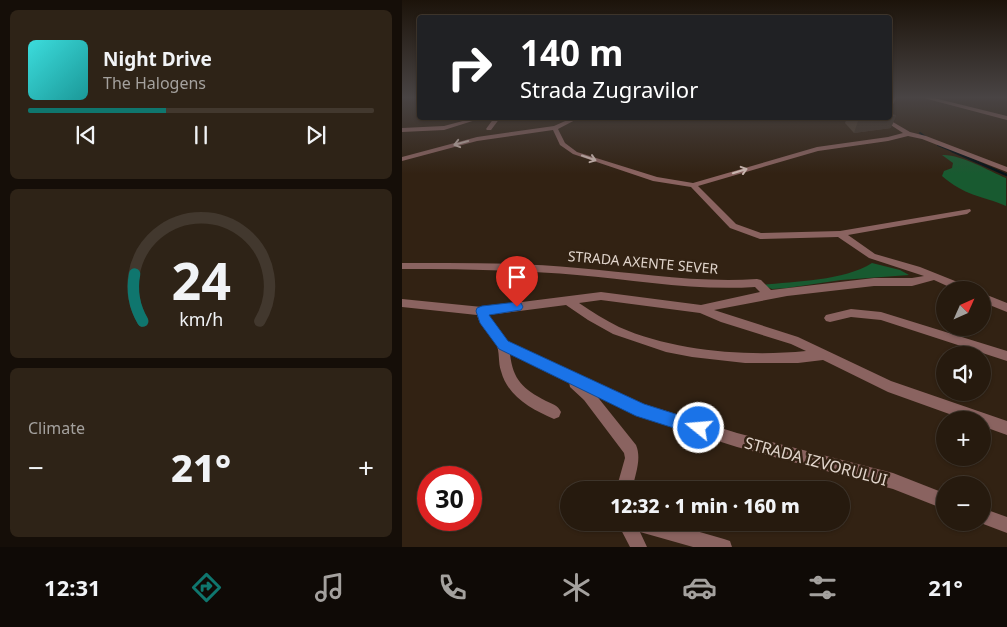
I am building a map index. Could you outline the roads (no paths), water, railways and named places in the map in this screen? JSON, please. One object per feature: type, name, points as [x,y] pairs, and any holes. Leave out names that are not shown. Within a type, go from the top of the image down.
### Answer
[{"type":"street","points":[[438,128],[441,123]]},
{"type":"street","points":[[402,130],[438,128],[460,123]]},
{"type":"street","points":[[489,129],[494,123]]},
{"type":"street","points":[[402,159],[477,139],[555,128],[566,123]]},
{"type":"street","points":[[890,123],[908,134],[944,144],[1006,170]]},
{"type":"street","points":[[555,128],[562,144],[575,153],[656,179],[693,185],[817,149],[888,139],[908,134]]},
{"type":"street","points":[[693,185],[733,226],[749,233],[781,236],[840,234],[967,211]]},
{"type":"street","points":[[840,234],[872,256],[917,269],[945,281]]},
{"type":"street","name":"STRADA AXENTE SEVER","points":[[402,266],[477,266],[577,271],[658,281],[726,284],[757,283],[770,295]]},
{"type":"street","points":[[701,309],[770,295],[877,282],[915,283],[934,276]]},
{"type":"street","points":[[402,303],[482,311],[596,296],[617,297],[701,309],[725,320],[794,340],[888,386],[1006,428]]},
{"type":"street","points":[[569,301],[584,312],[618,331],[685,352],[778,360],[823,355]]},
{"type":"street","points":[[991,301],[1006,308]]},
{"type":"street","name":"STRADA IZVORULUI","points":[[482,311],[484,320],[503,345],[642,410],[737,440],[893,481],[936,498]]},
{"type":"street","points":[[830,318],[851,313],[881,316],[1006,356]]},
{"type":"street","points":[[503,345],[504,365],[509,380],[515,389],[526,398],[554,412]]},
{"type":"street","points":[[569,377],[588,396],[631,450],[632,458],[626,481]]},
{"type":"street","points":[[991,519],[1006,525]]},
{"type":"street","points":[[630,531],[639,547]]},
{"type":"street","points":[[666,531],[724,547]]},
{"type":"waterway","points":[[920,133],[927,138]]},
{"type":"waterway","points":[[938,145],[955,152]]},
{"type":"waterway","points":[[952,151],[1007,175]]}]
